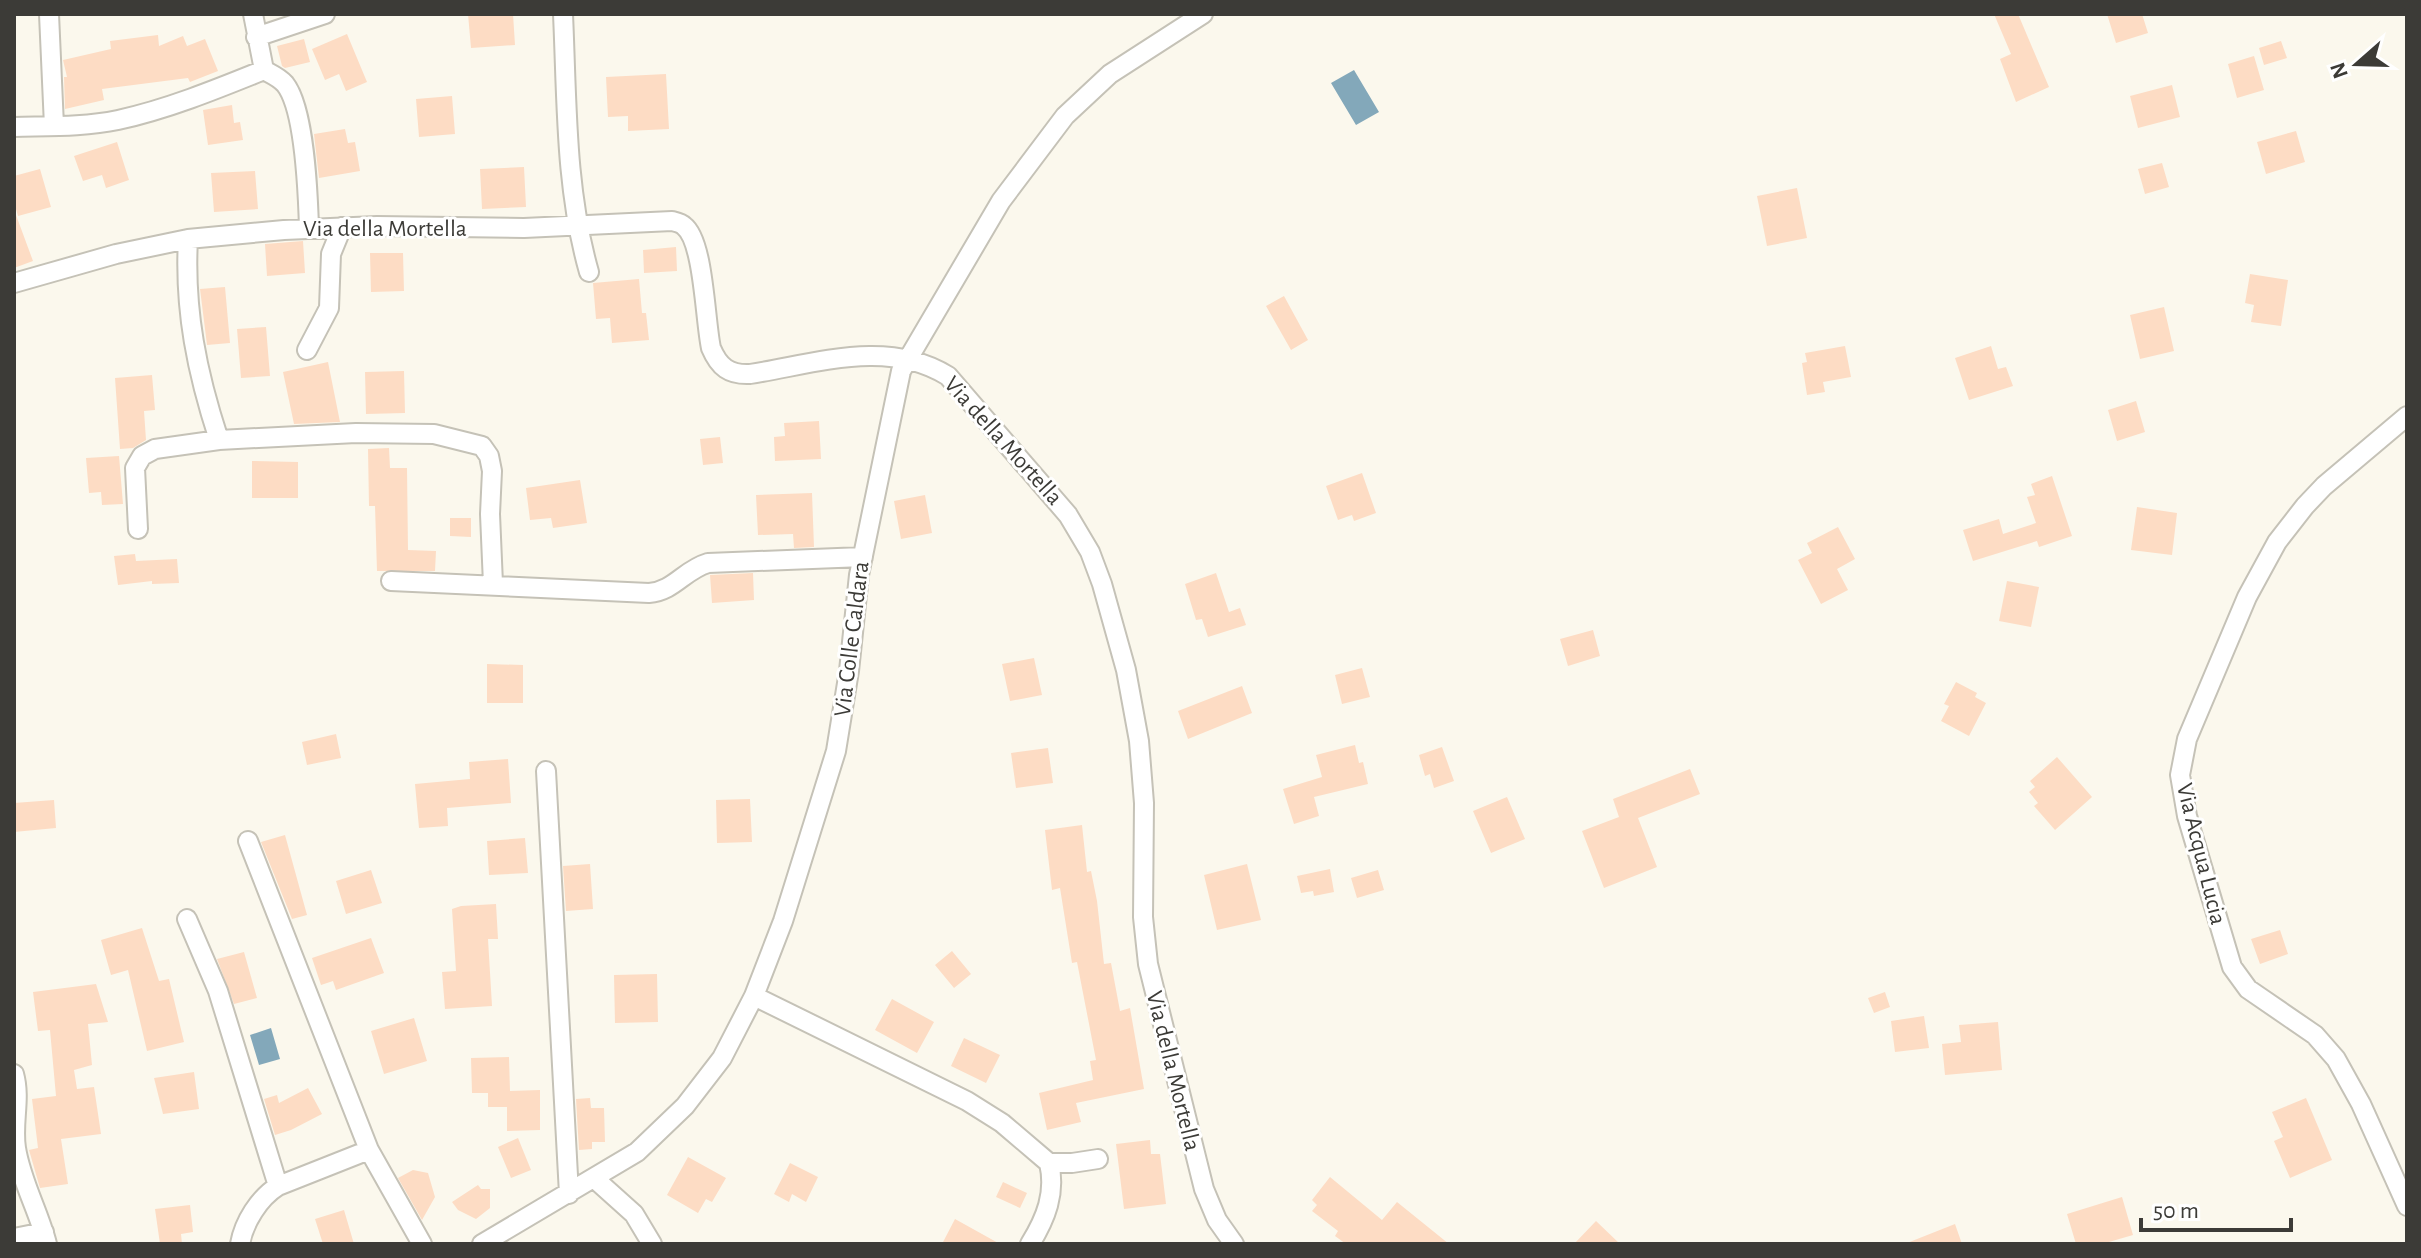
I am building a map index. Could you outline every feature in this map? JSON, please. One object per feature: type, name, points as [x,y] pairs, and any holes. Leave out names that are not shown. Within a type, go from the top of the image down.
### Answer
[{"type":"street","points":[[49,14],[54,126]]},
{"type":"street","points":[[253,14],[264,70],[284,83],[296,110],[309,228]]},
{"type":"street","points":[[256,37],[325,14]]},
{"type":"street","points":[[563,14],[571,184],[589,272]]},
{"type":"street","name":"Via Colle Caldara","points":[[482,1244],[595,1179],[645,1146],[700,1089],[722,1058],[754,996],[783,921],[836,751],[863,557],[896,388],[907,360],[1008,190],[1065,116],[1110,74],[1203,14]]},
{"type":"street","points":[[14,127],[119,119],[264,70]]},
{"type":"street","name":"Via della Mortella","points":[[14,283],[116,254],[188,239],[309,228],[509,229],[665,221],[684,226],[693,238],[711,348],[720,366],[731,373],[750,374],[860,355],[878,355],[933,368],[957,384],[1068,515],[1098,570],[1126,670],[1139,741],[1144,803],[1143,917],[1152,987],[1204,1189],[1217,1220],[1234,1244]]},
{"type":"street","points":[[307,350],[329,308],[331,254],[342,227]]},
{"type":"street","points":[[188,239],[187,282],[193,347],[219,440]]},
{"type":"street","name":"Via Acqua Lucia","points":[[2407,416],[2324,486],[2277,542],[2247,597],[2187,739],[2180,775],[2187,816],[2232,967],[2248,989],[2315,1035],[2336,1059],[2361,1104],[2407,1206]]},
{"type":"street","points":[[138,529],[134,473],[142,456],[160,447],[219,440],[415,432],[434,434],[482,446],[489,456],[492,471],[493,584]]},
{"type":"street","points":[[391,581],[653,593],[670,588],[689,571],[708,563],[863,557]]},
{"type":"street","points":[[546,771],[569,1194]]},
{"type":"street","points":[[248,841],[369,1150],[422,1244]]},
{"type":"street","points":[[187,919],[218,991],[278,1186]]},
{"type":"street","points":[[754,996],[967,1101],[1002,1123],[1049,1163],[1051,1195],[1030,1244]]},
{"type":"street","points":[[14,1074],[18,1096],[17,1154],[45,1238],[14,1238]]},
{"type":"street","points":[[240,1244],[244,1229],[265,1195],[278,1186],[369,1150]]},
{"type":"street","points":[[1049,1163],[1098,1159]]},
{"type":"street","points":[[595,1179],[634,1214],[652,1244]]},
{"type":"water","points":[[1354,70],[1379,112],[1356,125],[1331,83]]},
{"type":"water","points":[[271,1028],[280,1059],[259,1065],[250,1035]]},
{"type":"building","points":[[468,14],[513,14],[515,45],[471,48]]},
{"type":"building","points":[[1994,14],[2018,14],[2049,87],[2016,102],[2000,59],[2011,54]]},
{"type":"building","points":[[2107,14],[2142,14],[2148,33],[2116,43]]},
{"type":"building","points":[[347,34],[367,82],[346,91],[339,74],[325,80],[312,49]]},
{"type":"building","points":[[158,35],[159,46],[183,36],[187,46],[205,39],[218,71],[190,82],[188,78],[102,89],[104,100],[65,109],[64,77],[67,77],[63,60],[111,49],[110,41]]},
{"type":"building","points":[[304,39],[310,62],[285,68],[282,66],[277,46]]},
{"type":"building","points":[[2281,41],[2287,58],[2264,65],[2259,48]]},
{"type":"building","points":[[2254,56],[2264,90],[2237,98],[2228,64]]},
{"type":"building","points":[[666,74],[669,129],[628,131],[628,116],[608,117],[606,77]]},
{"type":"building","points":[[2172,85],[2180,117],[2138,128],[2130,96]]},
{"type":"building","points":[[452,96],[455,134],[419,137],[416,99]]},
{"type":"building","points":[[232,105],[234,123],[240,122],[243,140],[208,145],[203,110]]},
{"type":"building","points":[[345,129],[348,143],[355,142],[360,171],[319,178],[314,134]]},
{"type":"building","points":[[2296,131],[2305,162],[2266,174],[2257,142]]},
{"type":"building","points":[[117,142],[129,180],[106,188],[102,175],[83,181],[74,156]]},
{"type":"building","points":[[2162,163],[2169,187],[2145,194],[2138,169]]},
{"type":"building","points":[[524,167],[526,207],[482,209],[480,169]]},
{"type":"building","points":[[40,169],[51,207],[18,216],[14,202],[14,176]]},
{"type":"building","points":[[255,171],[258,209],[214,212],[211,173]]},
{"type":"building","points":[[1797,188],[1807,238],[1767,246],[1757,196]]},
{"type":"building","points":[[14,216],[33,261],[14,268]]},
{"type":"building","points":[[303,241],[305,273],[267,276],[265,244]]},
{"type":"building","points":[[676,247],[677,271],[644,273],[643,250]]},
{"type":"building","points":[[370,253],[403,253],[404,291],[371,292]]},
{"type":"building","points":[[2250,274],[2288,280],[2281,326],[2251,322],[2254,305],[2245,303]]},
{"type":"building","points":[[639,279],[642,313],[646,313],[649,340],[612,343],[610,318],[596,319],[593,283]]},
{"type":"building","points":[[225,287],[230,343],[207,345],[200,289]]},
{"type":"building","points":[[1284,296],[1308,340],[1291,350],[1266,306]]},
{"type":"building","points":[[2164,307],[2174,351],[2140,359],[2130,315]]},
{"type":"building","points":[[266,327],[270,376],[241,378],[237,329]]},
{"type":"building","points":[[1845,346],[1851,377],[1823,382],[1825,392],[1807,395],[1802,363],[1807,362],[1805,353]]},
{"type":"building","points":[[1991,346],[1998,369],[2006,367],[2013,386],[1969,400],[1955,358]]},
{"type":"building","points":[[328,362],[340,422],[294,424],[283,372]]},
{"type":"building","points":[[404,371],[405,413],[366,414],[365,372]]},
{"type":"building","points":[[152,375],[155,410],[144,411],[146,440],[133,448],[120,449],[115,378]]},
{"type":"building","points":[[2136,401],[2145,432],[2117,441],[2108,410]]},
{"type":"building","points":[[819,421],[821,459],[775,461],[774,437],[785,436],[784,423]]},
{"type":"building","points":[[720,437],[723,463],[703,465],[700,439]]},
{"type":"building","points":[[389,448],[390,468],[407,468],[408,550],[436,551],[435,571],[377,571],[375,506],[369,506],[368,449]]},
{"type":"building","points":[[119,456],[123,504],[102,505],[101,492],[89,493],[86,458]]},
{"type":"building","points":[[252,461],[298,462],[298,498],[252,498]]},
{"type":"building","points":[[1362,473],[1376,513],[1354,521],[1352,515],[1338,520],[1326,486]]},
{"type":"building","points":[[2052,476],[2072,536],[2039,547],[2037,541],[1973,561],[1963,530],[1999,519],[2003,534],[2036,523],[2027,497],[2035,495],[2031,484]]},
{"type":"building","points":[[580,480],[587,523],[553,528],[551,518],[530,520],[526,488]]},
{"type":"building","points":[[812,493],[814,547],[794,548],[793,534],[758,535],[756,495]]},
{"type":"building","points":[[925,495],[932,533],[901,539],[894,501]]},
{"type":"building","points":[[2137,507],[2177,513],[2172,555],[2131,550]]},
{"type":"building","points":[[450,518],[471,518],[471,537],[450,536]]},
{"type":"building","points":[[1838,527],[1855,559],[1837,569],[1848,590],[1821,604],[1798,560],[1812,553],[1807,543]]},
{"type":"building","points":[[135,554],[136,561],[177,559],[179,583],[152,584],[152,581],[118,585],[114,556]]},
{"type":"building","points":[[753,573],[754,600],[712,603],[710,575]]},
{"type":"building","points":[[1216,573],[1229,612],[1240,608],[1246,625],[1208,637],[1202,619],[1196,620],[1185,584]]},
{"type":"building","points":[[2007,581],[2039,587],[2031,627],[1999,621]]},
{"type":"building","points":[[1593,630],[1600,656],[1568,666],[1560,639]]},
{"type":"building","points":[[1034,658],[1042,695],[1010,701],[1002,664]]},
{"type":"building","points":[[487,664],[523,665],[523,703],[487,703]]},
{"type":"building","points":[[1362,668],[1370,697],[1342,704],[1335,675]]},
{"type":"building","points":[[1956,682],[1977,693],[1975,697],[1986,703],[1969,736],[1941,721],[1949,706],[1944,704]]},
{"type":"building","points":[[1242,686],[1252,713],[1188,739],[1178,711]]},
{"type":"building","points":[[336,734],[341,758],[307,765],[302,742]]},
{"type":"building","points":[[1355,745],[1368,784],[1314,797],[1319,816],[1294,824],[1283,789],[1322,777],[1316,755]]},
{"type":"building","points":[[1442,747],[1454,781],[1434,788],[1430,774],[1425,776],[1419,755]]},
{"type":"building","points":[[1048,748],[1053,783],[1016,788],[1011,753]]},
{"type":"building","points":[[2057,757],[2092,797],[2055,830],[2034,806],[2038,803],[2029,792],[2035,787],[2030,781]]},
{"type":"building","points":[[508,759],[511,803],[447,808],[448,826],[419,828],[415,784],[470,779],[469,762]]},
{"type":"building","points":[[1690,769],[1700,794],[1638,818],[1657,867],[1604,888],[1582,831],[1619,817],[1613,799]]},
{"type":"building","points":[[1507,797],[1525,839],[1491,853],[1473,811]]},
{"type":"building","points":[[750,799],[752,842],[717,843],[716,800]]},
{"type":"building","points":[[54,800],[56,828],[14,832],[14,803]]},
{"type":"building","points":[[1082,825],[1087,872],[1091,871],[1097,901],[1104,964],[1111,963],[1120,1011],[1130,1008],[1144,1089],[1076,1103],[1081,1122],[1047,1130],[1039,1093],[1093,1080],[1090,1061],[1096,1060],[1077,962],[1072,963],[1060,888],[1052,890],[1045,830]]},
{"type":"building","points":[[285,835],[307,915],[292,919],[261,842]]},
{"type":"building","points":[[525,838],[528,873],[489,875],[487,841]]},
{"type":"building","points":[[590,864],[593,909],[566,911],[563,866]]},
{"type":"building","points":[[1247,864],[1261,920],[1217,930],[1204,875]]},
{"type":"building","points":[[1330,869],[1334,892],[1314,896],[1313,891],[1301,893],[1297,876]]},
{"type":"building","points":[[371,870],[382,903],[346,914],[336,881]]},
{"type":"building","points":[[1378,870],[1384,890],[1357,898],[1351,878]]},
{"type":"building","points":[[496,904],[498,939],[488,939],[492,1006],[445,1009],[442,972],[456,971],[452,909]]},
{"type":"building","points":[[142,928],[159,981],[169,979],[184,1042],[147,1051],[128,970],[111,975],[101,940]]},
{"type":"building","points":[[2280,930],[2288,954],[2260,964],[2251,939]]},
{"type":"building","points":[[371,938],[384,973],[336,990],[333,981],[321,985],[312,958]]},
{"type":"building","points":[[952,951],[971,974],[954,988],[935,965]]},
{"type":"building","points":[[244,952],[257,998],[234,1004],[217,959]]},
{"type":"building","points":[[657,974],[658,1022],[615,1023],[614,975]]},
{"type":"building","points":[[96,984],[108,1022],[88,1024],[92,1065],[74,1070],[77,1089],[94,1087],[101,1134],[61,1139],[68,1184],[40,1188],[29,1150],[38,1148],[32,1099],[56,1096],[50,1030],[38,1031],[33,992]]},
{"type":"building","points":[[1885,992],[1890,1007],[1874,1013],[1868,998]]},
{"type":"building","points":[[892,999],[934,1022],[917,1053],[875,1030]]},
{"type":"building","points":[[1924,1016],[1929,1048],[1895,1052],[1891,1021]]},
{"type":"building","points":[[414,1018],[427,1061],[384,1074],[371,1031]]},
{"type":"building","points":[[1998,1022],[2002,1070],[1945,1075],[1942,1044],[1961,1042],[1959,1025]]},
{"type":"building","points":[[964,1038],[1000,1055],[986,1083],[951,1066]]},
{"type":"building","points":[[509,1057],[510,1091],[540,1090],[540,1130],[507,1131],[507,1107],[488,1107],[488,1093],[472,1093],[471,1058]]},
{"type":"building","points":[[194,1072],[199,1109],[163,1114],[154,1078]]},
{"type":"building","points":[[308,1088],[322,1114],[275,1135],[264,1099],[277,1095],[279,1103]]},
{"type":"building","points":[[590,1098],[591,1108],[604,1108],[605,1142],[592,1142],[592,1149],[579,1150],[576,1099]]},
{"type":"building","points":[[2306,1098],[2332,1160],[2290,1178],[2274,1141],[2283,1137],[2272,1112]]},
{"type":"building","points":[[518,1138],[531,1170],[511,1178],[498,1147]]},
{"type":"building","points":[[1150,1140],[1151,1154],[1160,1154],[1166,1204],[1124,1209],[1116,1144]]},
{"type":"building","points":[[688,1157],[726,1178],[712,1202],[706,1199],[698,1213],[667,1195]]},
{"type":"building","points":[[790,1163],[818,1177],[806,1202],[792,1194],[789,1202],[774,1194]]},
{"type":"building","points":[[413,1170],[428,1173],[435,1197],[422,1220],[398,1178]]},
{"type":"building","points":[[1330,1177],[1382,1220],[1397,1202],[1449,1244],[1346,1244],[1335,1236],[1338,1231],[1312,1211],[1317,1205],[1312,1200]]},
{"type":"building","points":[[1003,1182],[1027,1193],[1020,1208],[996,1197]]},
{"type":"building","points":[[478,1185],[481,1189],[490,1189],[490,1208],[476,1219],[458,1210],[452,1202]]},
{"type":"building","points":[[2122,1197],[2133,1235],[2102,1244],[2076,1244],[2067,1214]]},
{"type":"building","points":[[190,1205],[193,1232],[181,1234],[182,1244],[160,1244],[155,1209]]},
{"type":"building","points":[[344,1210],[354,1244],[323,1244],[315,1219]]},
{"type":"building","points":[[955,1219],[1000,1244],[942,1244]]},
{"type":"building","points":[[1596,1221],[1620,1244],[1574,1244]]},
{"type":"building","points":[[1955,1224],[1962,1244],[1907,1243]]}]
